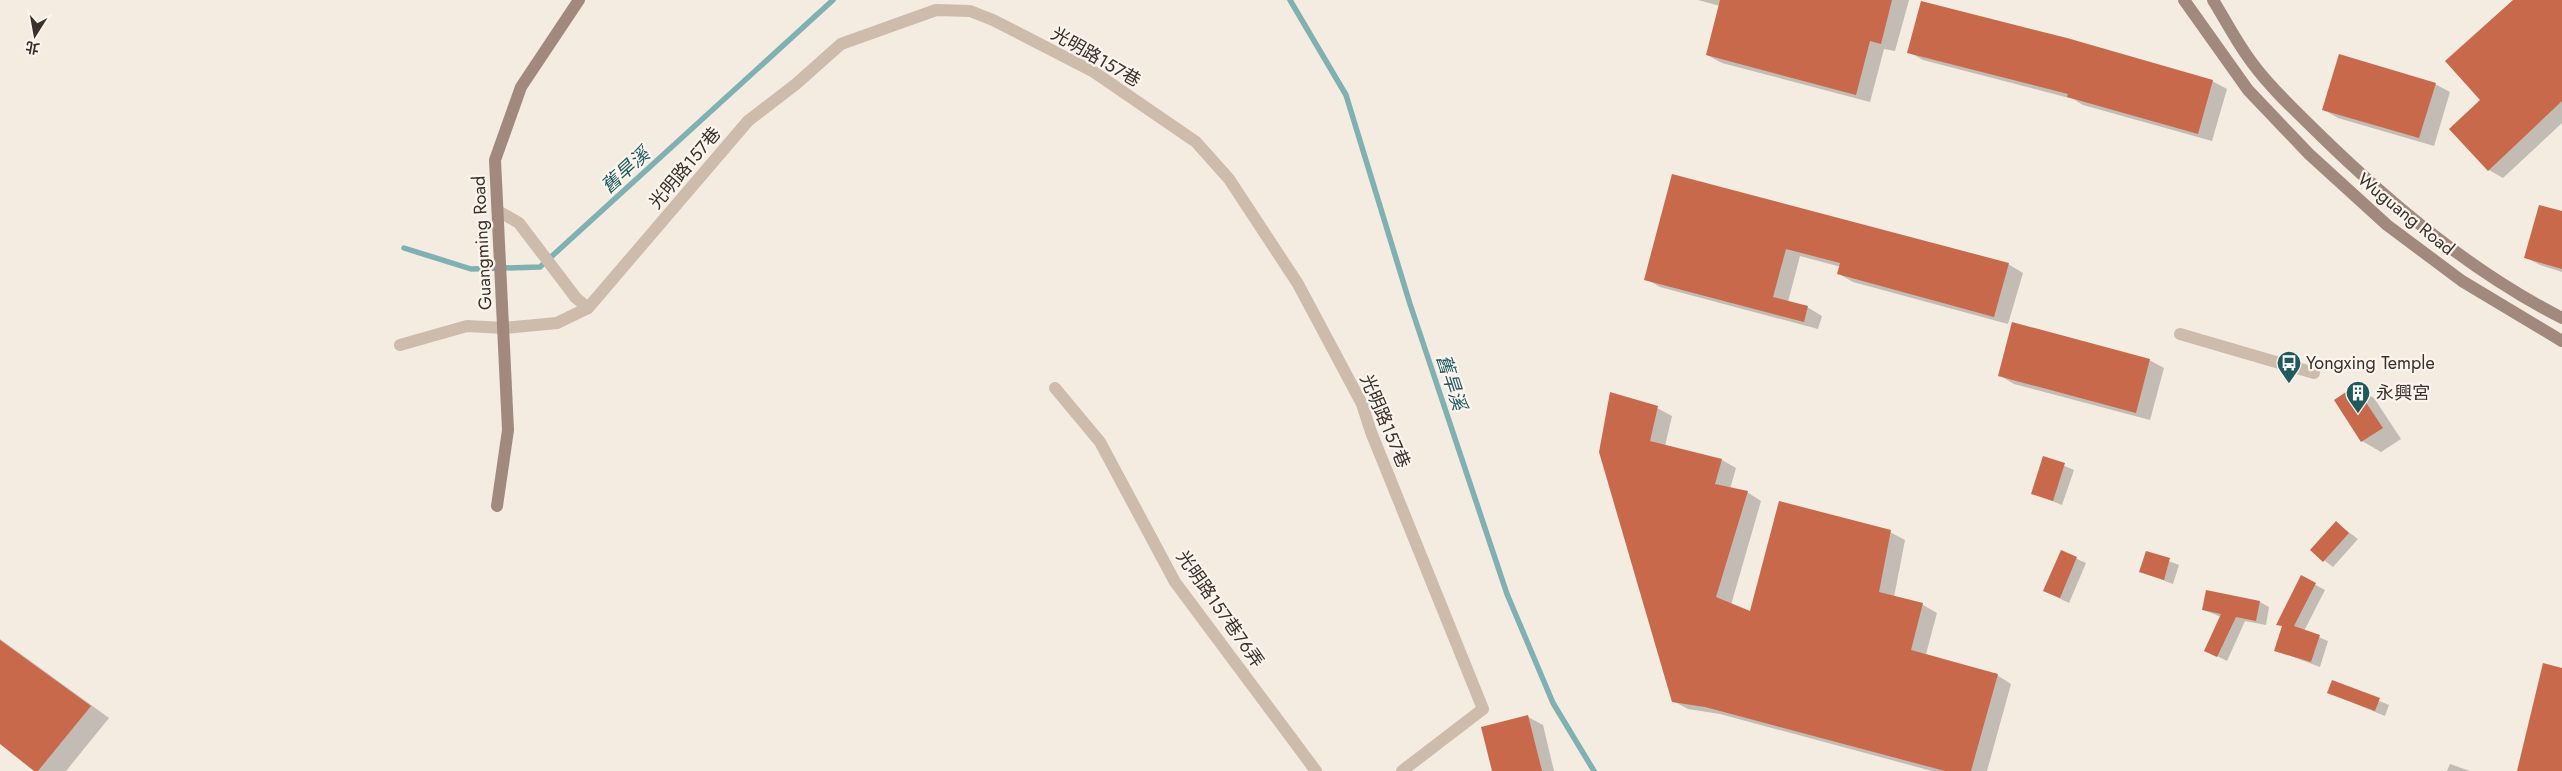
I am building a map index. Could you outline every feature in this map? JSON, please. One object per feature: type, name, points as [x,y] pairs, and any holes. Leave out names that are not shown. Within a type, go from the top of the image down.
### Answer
[{"type":"main road","name":"Guangming Road","points":[[497,506],[508,430],[495,160],[521,87],[579,0]]},
{"type":"main road","name":"Wuguang Road","points":[[2184,0],[2248,90],[2309,154],[2387,225],[2462,281],[2562,341]]},
{"type":"main road","name":"Wuguang Road","points":[[2213,0],[2253,64],[2284,99],[2364,178],[2470,263],[2529,301],[2562,318]]},
{"type":"street","name":"光明路157巷","points":[[588,308],[748,121],[796,84],[840,44],[936,10],[970,11],[993,20],[1094,72],[1196,142],[1229,179],[1298,284],[1362,404],[1375,441],[1483,709],[1402,771]]},
{"type":"street","points":[[400,345],[467,326],[504,328],[557,323],[588,308],[576,298],[519,223],[498,211]]},
{"type":"street","points":[[2180,334],[2314,372]]},
{"type":"street","name":"光明路157巷76弄","points":[[1055,388],[1100,442],[1175,582],[1316,771]]},
{"type":"building","points":[[1720,0],[1892,0],[1881,44],[1870,41],[1856,95],[1706,55]]},
{"type":"building","points":[[2513,0],[2562,0],[2562,101],[2488,171],[2449,129],[2480,100],[2445,61]]},
{"type":"building","points":[[1921,1],[2067,38],[2213,80],[2198,134],[2067,97],[2068,94],[1907,53]]},
{"type":"building","points":[[2339,54],[2436,83],[2419,138],[2322,110]]},
{"type":"building","points":[[1672,174],[2009,263],[1994,317],[1837,274],[1840,263],[1786,249],[1773,297],[1808,306],[1804,322],[1644,280]]},
{"type":"building","points":[[2539,205],[2562,211],[2562,269],[2524,258]]},
{"type":"building","points":[[2012,322],[2150,359],[2136,413],[1998,376]]},
{"type":"building","name":"永興宮","points":[[2355,386],[2383,428],[2361,442],[2334,400]]},
{"type":"building","points":[[1610,392],[1658,406],[1650,441],[1722,459],[1715,484],[1748,491],[1716,597],[1750,611],[1779,501],[1891,530],[1879,592],[1923,603],[1911,650],[1998,674],[1971,771],[1945,771],[1705,707],[1672,702],[1599,452]]},
{"type":"building","points":[[2043,456],[2065,463],[2053,501],[2031,494]]},
{"type":"building","points":[[2336,521],[2349,533],[2323,562],[2310,550]]},
{"type":"building","points":[[2061,550],[2077,557],[2060,598],[2043,591]]},
{"type":"building","points":[[2146,551],[2170,558],[2164,580],[2139,572]]},
{"type":"building","points":[[2301,575],[2316,583],[2294,626],[2320,635],[2311,662],[2274,651],[2282,626],[2276,625]]},
{"type":"building","points":[[2206,590],[2260,601],[2256,621],[2236,617],[2217,657],[2204,651],[2221,614],[2202,610]]},
{"type":"building","points":[[0,640],[91,706],[38,771],[34,771],[0,744]]},
{"type":"building","points":[[2543,663],[2562,668],[2562,771],[2517,771]]},
{"type":"building","points":[[2332,680],[2380,698],[2375,711],[2327,693]]},
{"type":"building","points":[[1528,715],[1542,771],[1492,771],[1481,727]]},
{"type":"waterway","name":"舊旱溪","points":[[404,248],[471,269],[540,267],[833,0]]},
{"type":"waterway","name":"舊旱溪","points":[[1290,0],[1346,95],[1410,304],[1507,594],[1553,703],[1594,771]]},
{"type":"place","name":"Yongxing Temple","points":[[2289,384]]},
{"type":"place","name":"永興宮","points":[[2358,414]]}]
